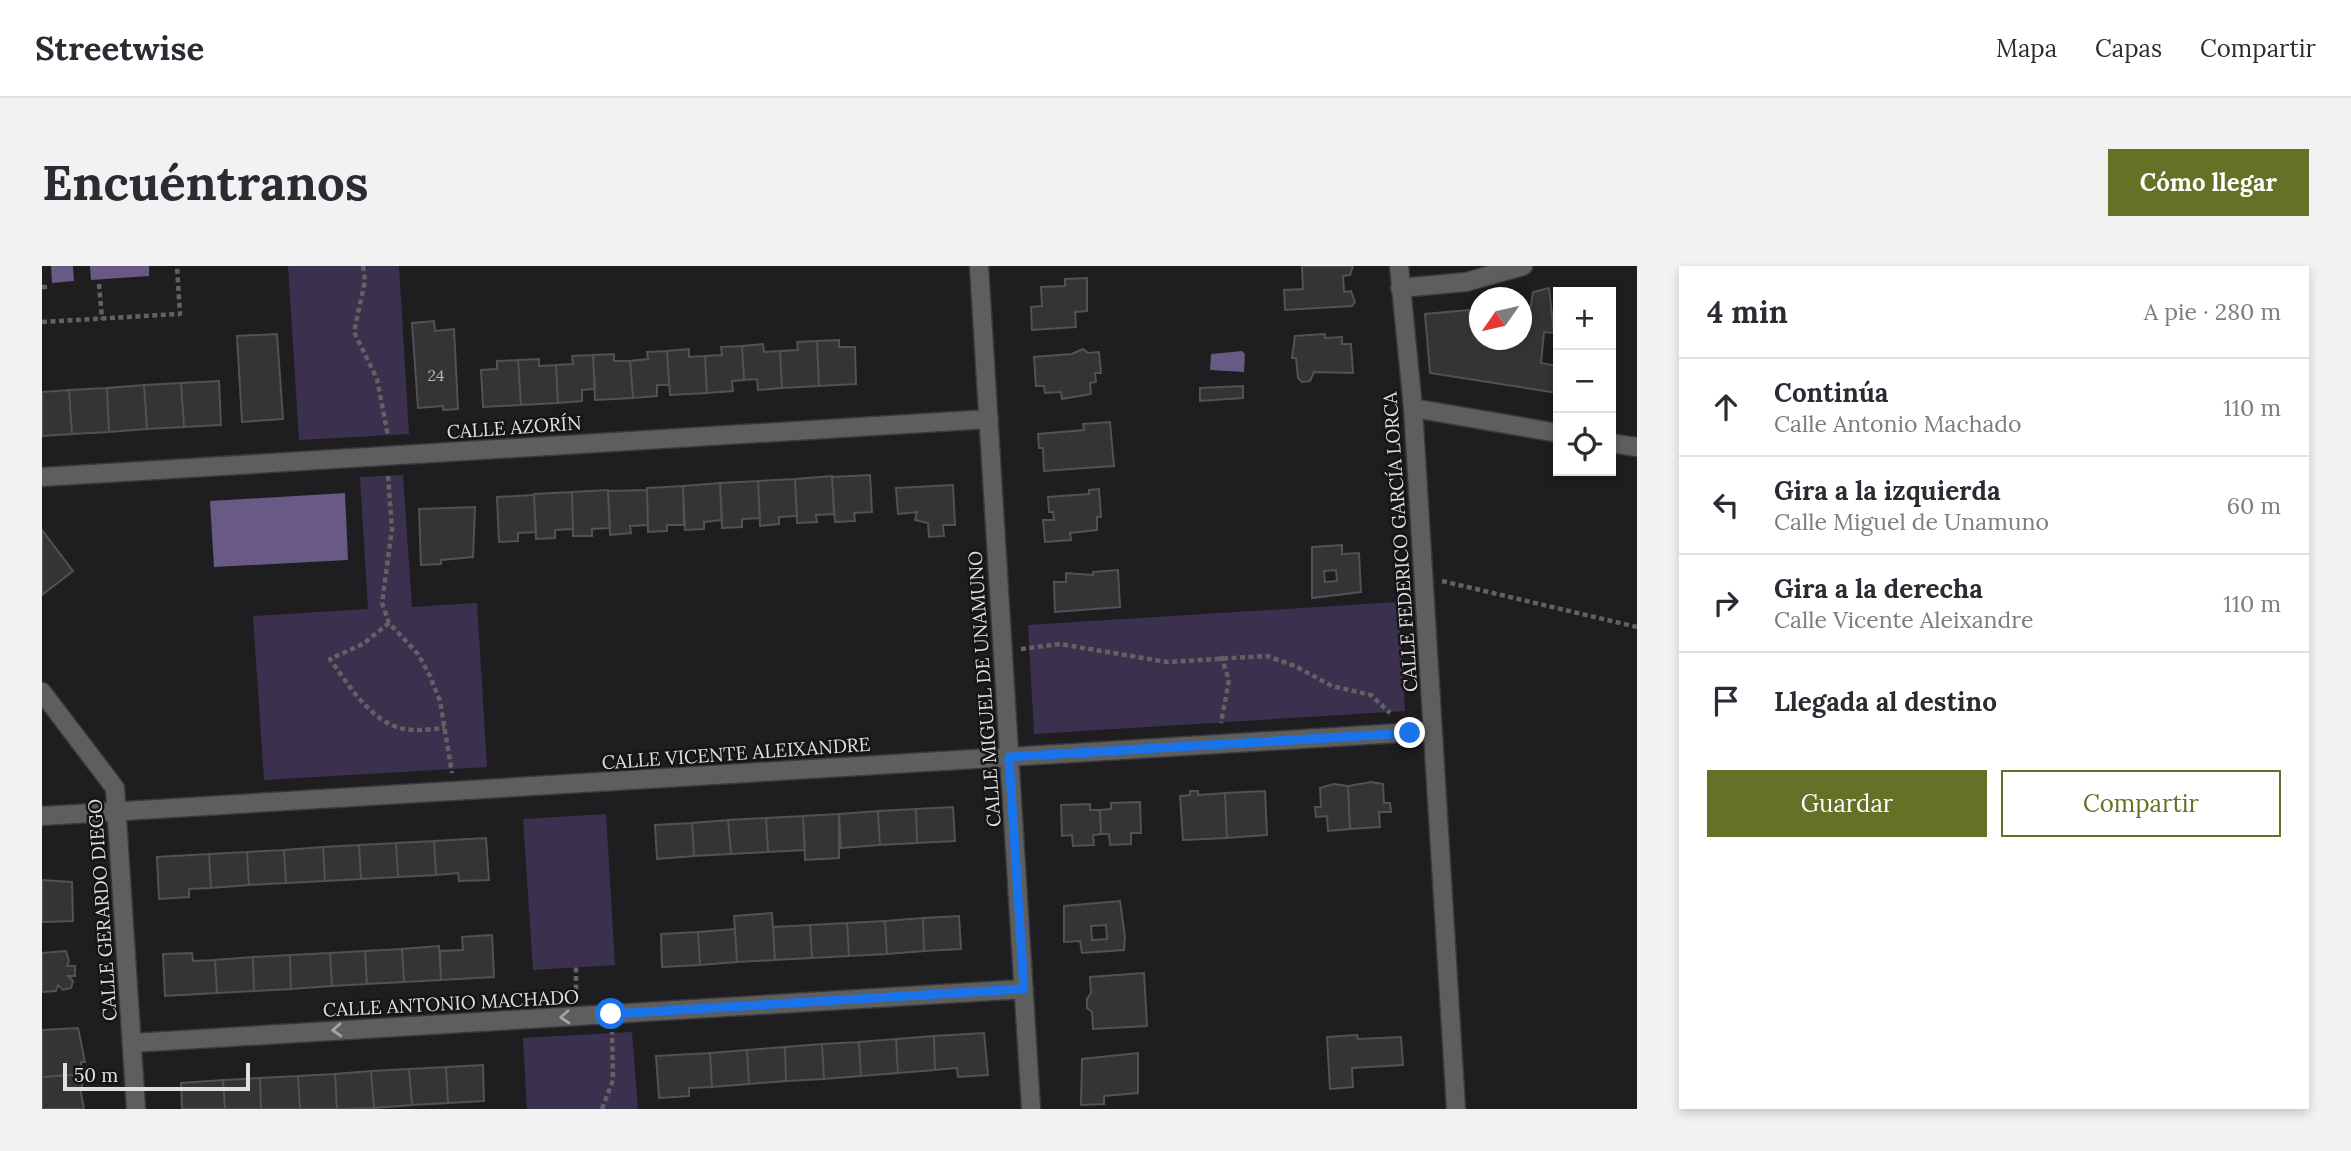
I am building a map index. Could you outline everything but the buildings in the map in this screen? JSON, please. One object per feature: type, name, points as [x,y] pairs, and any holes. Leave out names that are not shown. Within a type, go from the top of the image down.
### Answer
[{"type":"street","name":"CALLE MIGUEL DE UNAMUNO","points":[[979,266],[1031,1109]]},
{"type":"street","name":"CALLE FEDERICO GARCÍA LORCA","points":[[1399,266],[1413,408],[1456,1109]]},
{"type":"street","points":[[1400,288],[1466,282],[1523,266]]},
{"type":"street","points":[[1413,408],[1553,432]]},
{"type":"street","name":"CALLE AZORÍN","points":[[42,477],[989,419]]},
{"type":"street","points":[[1616,444],[1637,447]]},
{"type":"street","name":"CALLE GERARDO DIEGO","points":[[42,692],[115,788],[119,811],[136,1109]]},
{"type":"street","name":"CALLE VICENTE ALEIXANDRE","points":[[42,816],[1433,732]]},
{"type":"street","name":"CALLE ANTONIO MACHADO","points":[[132,1043],[1024,989]]},
{"type":"path","points":[[42,322],[180,314],[177,266]]},
{"type":"path","points":[[363,266],[365,281],[354,332],[377,379],[388,456],[392,529],[382,603],[389,623],[418,654],[440,701],[456,791]]},
{"type":"path","points":[[99,284],[102,319]]},
{"type":"path","points":[[1424,577],[1637,626]]},
{"type":"path","points":[[389,623],[363,644],[331,659],[348,685],[382,719],[400,729],[445,728]]},
{"type":"path","points":[[1003,651],[1059,644],[1167,662],[1220,656],[1267,656],[1295,666],[1332,686],[1371,695],[1410,733]]},
{"type":"path","points":[[1217,745],[1229,680],[1220,656]]},
{"type":"path","points":[[576,967],[576,1016]]},
{"type":"path","points":[[602,1109],[613,1080],[611,1014]]},
{"type":"shaded area","points":[[51,266],[73,266],[74,281],[52,283]]},
{"type":"shaded area","points":[[90,266],[149,266],[149,276],[91,280]]},
{"type":"shaded area","points":[[288,266],[399,266],[409,434],[299,440]]},
{"type":"shaded area","points":[[1242,351],[1245,354],[1244,372],[1210,370],[1211,354]]},
{"type":"shaded area","points":[[403,475],[412,607],[477,603],[487,767],[264,780],[253,616],[368,609],[360,477]]},
{"type":"shaded area","points":[[345,493],[348,560],[214,567],[210,501]]},
{"type":"shaded area","points":[[1398,602],[1405,711],[1034,734],[1028,625]]},
{"type":"shaded area","points":[[606,814],[615,965],[533,970],[523,819]]},
{"type":"shaded area","points":[[632,1032],[638,1109],[527,1109],[523,1038]]},
{"type":"route","points":[[611,1014],[1024,989],[1009,757],[1410,733]]}]
